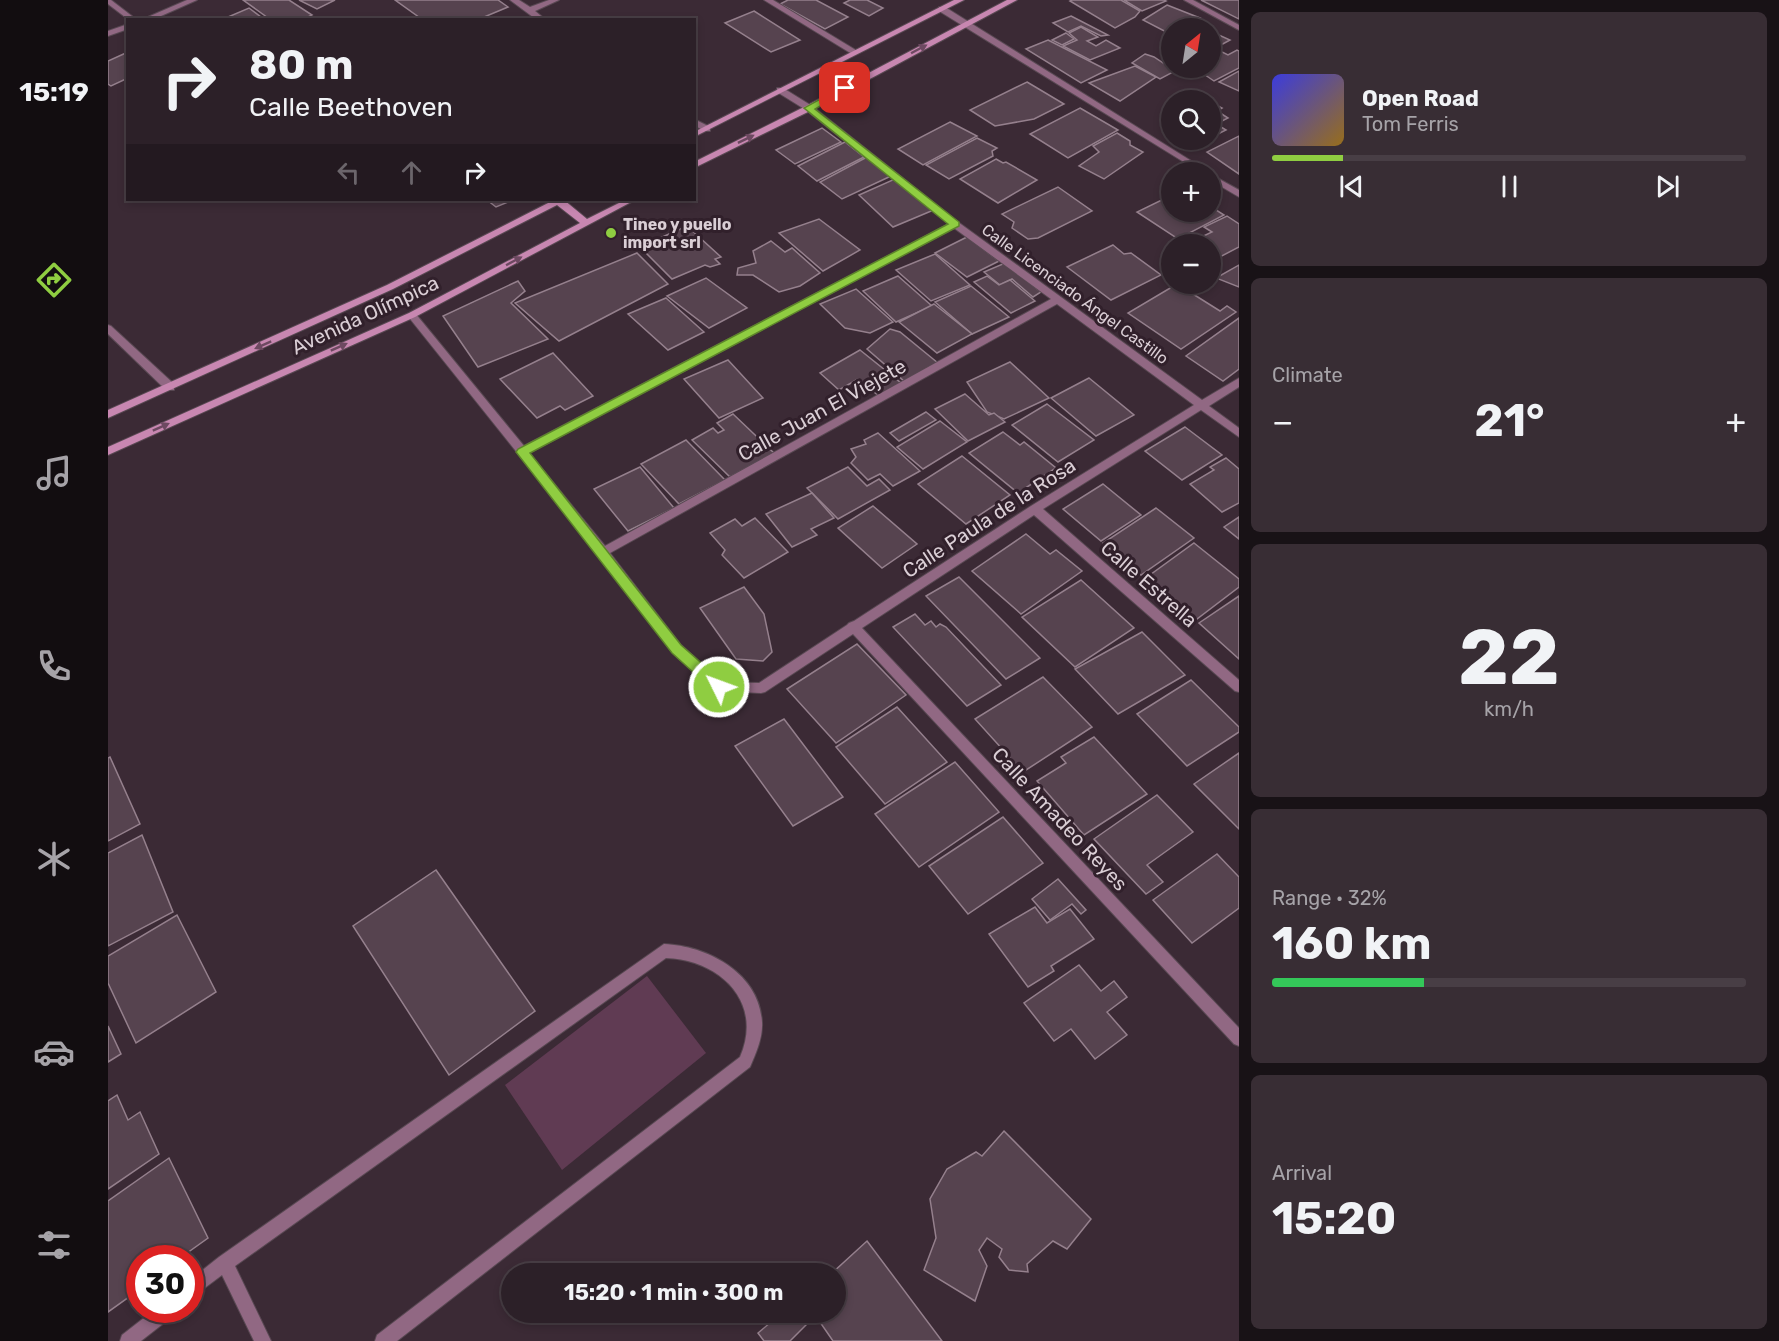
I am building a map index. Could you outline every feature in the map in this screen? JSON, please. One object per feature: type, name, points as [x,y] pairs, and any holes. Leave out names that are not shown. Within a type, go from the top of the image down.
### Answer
[{"type":"main road","points":[[696,134],[960,0]]},
{"type":"main road","points":[[696,165],[1013,0]]},
{"type":"main road","name":"Avenida Olímpica","points":[[108,414],[390,287],[557,201]]},
{"type":"main road","points":[[560,201],[586,223]]},
{"type":"main road","name":"Avenida Olímpica","points":[[108,451],[412,315],[629,201]]},
{"type":"street","points":[[149,18],[193,0]]},
{"type":"street","points":[[514,0],[540,18]]},
{"type":"street","points":[[530,10],[555,0]]},
{"type":"street","points":[[768,0],[855,52]]},
{"type":"street","points":[[1188,0],[1239,28]]},
{"type":"street","points":[[108,1],[131,18]]},
{"type":"street","points":[[942,9],[1189,162]]},
{"type":"street","points":[[108,34],[126,27]]},
{"type":"street","name":"Calle Licenciado Ángel Castillo","points":[[780,90],[809,108],[955,224],[1239,433]]},
{"type":"street","points":[[696,122],[707,129]]},
{"type":"street","points":[[1221,183],[1239,194]]},
{"type":"street","points":[[522,452],[955,224]]},
{"type":"street","name":"Calle Juan El Viejete","points":[[603,552],[1058,299]]},
{"type":"street","points":[[412,315],[603,552]]},
{"type":"street","points":[[108,328],[170,387]]},
{"type":"street","name":"Calle Paula de la Rosa","points":[[603,552],[677,649],[719,687],[761,688],[1035,509],[1239,382]]},
{"type":"street","name":"Calle Estrella","points":[[1035,509],[1239,687]]},
{"type":"street","name":"Calle Amadeo Reyes","points":[[853,626],[1239,1039]]},
{"type":"street","points":[[204,1280],[664,951],[678,950],[698,955],[713,962],[734,979],[752,1006],[755,1021],[753,1044],[745,1062],[383,1341]]},
{"type":"street","points":[[225,1263],[262,1341]]},
{"type":"street","points":[[128,1341],[151,1323]]},
{"type":"shaded area","points":[[647,976],[706,1053],[562,1170],[505,1085]]},
{"type":"building","points":[[243,0],[289,0],[312,15],[306,18],[268,18]]},
{"type":"building","points":[[299,0],[335,0],[317,9]]},
{"type":"building","points":[[395,0],[498,0],[508,7],[482,18],[420,18]]},
{"type":"building","points":[[788,0],[816,0],[848,17],[825,29],[780,4]]},
{"type":"building","points":[[850,0],[867,0],[883,8],[869,16],[844,3]]},
{"type":"building","points":[[1121,0],[1140,11],[1135,17],[1115,28],[1070,1]]},
{"type":"building","points":[[1124,0],[1164,0],[1166,1],[1142,11]]},
{"type":"building","points":[[1201,0],[1239,0],[1239,19]]},
{"type":"building","points":[[1167,5],[1200,18],[1161,18],[1161,29],[1143,20]]},
{"type":"building","points":[[249,8],[262,18],[226,18]]},
{"type":"building","points":[[754,11],[800,40],[771,52],[725,23]]},
{"type":"building","points":[[1071,16],[1108,35],[1101,36],[1081,26],[1068,32],[1053,23]]},
{"type":"building","points":[[1081,27],[1098,37],[1087,41],[1096,46],[1106,40],[1120,48],[1090,60],[1063,46],[1077,40],[1069,33]]},
{"type":"building","points":[[1066,33],[1074,39],[1062,45],[1052,40]]},
{"type":"building","points":[[1221,36],[1230,40],[1221,45]]},
{"type":"building","points":[[1048,40],[1107,70],[1081,83],[1026,49]]},
{"type":"building","points":[[1239,51],[1239,68],[1221,77],[1221,52],[1228,55]]},
{"type":"building","points":[[126,53],[126,79],[111,86],[108,84],[108,61]]},
{"type":"building","points":[[1145,54],[1154,57],[1161,62],[1162,78],[1160,79],[1132,63]]},
{"type":"building","points":[[1135,66],[1156,77],[1120,101],[1089,83]]},
{"type":"building","points":[[1239,71],[1239,91],[1219,82]]},
{"type":"building","points":[[1027,82],[1064,104],[1034,119],[995,126],[970,110]]},
{"type":"building","points":[[1080,108],[1118,130],[1068,158],[1030,134]]},
{"type":"building","points":[[1221,114],[1228,118],[1221,122]]},
{"type":"building","points":[[950,122],[977,136],[923,165],[898,149]]},
{"type":"building","points":[[822,128],[841,142],[795,164],[776,150]]},
{"type":"building","points":[[1117,133],[1130,141],[1130,145],[1143,152],[1104,179],[1079,166],[1099,152],[1093,146]]},
{"type":"building","points":[[1239,136],[1239,174],[1207,152],[1221,150],[1221,145]]},
{"type":"building","points":[[977,138],[997,148],[992,151],[993,156],[949,179],[926,165]]},
{"type":"building","points":[[845,142],[864,157],[817,181],[798,166]]},
{"type":"building","points":[[867,157],[891,176],[842,199],[820,182]]},
{"type":"building","points":[[996,159],[1003,163],[1006,162],[1037,180],[998,203],[960,179]]},
{"type":"building","points":[[897,178],[936,209],[893,227],[859,195]]},
{"type":"building","points":[[1058,187],[1092,211],[1038,238],[1028,239],[1012,228],[1014,222],[1002,214]]},
{"type":"building","points":[[1161,200],[1161,222],[1211,222],[1188,234],[1170,234],[1137,212]]},
{"type":"building","points":[[488,201],[511,201],[496,207]]},
{"type":"building","points":[[1227,216],[1239,224],[1239,247],[1221,256],[1221,234],[1208,234],[1212,232],[1204,227],[1214,222],[1221,222],[1221,219]]},
{"type":"building","points":[[819,219],[860,250],[823,271],[779,233]]},
{"type":"building","points":[[687,226],[721,257],[715,259],[720,264],[710,267],[705,265],[672,279],[640,247]]},
{"type":"building","points":[[967,237],[999,261],[967,277],[935,253]]},
{"type":"building","points":[[771,241],[785,252],[792,248],[820,273],[800,286],[779,292],[753,275],[737,275],[738,268],[756,263],[753,251]]},
{"type":"building","points":[[1113,245],[1124,254],[1131,253],[1161,275],[1111,300],[1067,267]]},
{"type":"building","points":[[637,253],[668,284],[559,341],[515,303]]},
{"type":"building","points":[[935,254],[970,285],[931,301],[896,270]]},
{"type":"building","points":[[1005,263],[1041,292],[1033,297],[1012,279],[1000,285],[984,272]]},
{"type":"building","points":[[1239,265],[1239,287],[1221,280],[1221,275]]},
{"type":"building","points":[[898,276],[932,306],[896,322],[863,291]]},
{"type":"building","points":[[987,276],[999,285],[1010,280],[1035,301],[1011,313],[974,282]]},
{"type":"building","points":[[706,278],[747,308],[709,328],[667,296]]},
{"type":"building","points":[[518,281],[525,291],[511,303],[548,339],[478,367],[443,316]]},
{"type":"building","points":[[971,286],[1009,317],[972,334],[935,302]]},
{"type":"building","points":[[856,289],[893,322],[870,333],[845,328],[820,304]]},
{"type":"building","points":[[1161,293],[1193,294],[1220,311],[1227,306],[1236,312],[1181,349],[1128,313]]},
{"type":"building","points":[[666,298],[704,332],[668,350],[628,314]]},
{"type":"building","points":[[934,304],[972,334],[937,353],[899,322]]},
{"type":"building","points":[[1239,318],[1239,369],[1223,381],[1186,356]]},
{"type":"building","points":[[890,329],[900,332],[938,363],[904,381],[867,349]]},
{"type":"building","points":[[860,350],[901,383],[879,396],[858,379],[839,390],[820,373]]},
{"type":"building","points":[[553,353],[593,396],[565,410],[560,406],[537,418],[500,379]]},
{"type":"building","points":[[728,360],[763,398],[719,418],[684,379]]},
{"type":"building","points":[[1010,362],[1049,398],[1004,419],[987,412],[967,382]]},
{"type":"building","points":[[1089,378],[1134,415],[1096,436],[1051,398]]},
{"type":"building","points":[[965,394],[989,415],[994,413],[1005,422],[968,441],[935,409]]},
{"type":"building","points":[[1047,404],[1094,440],[1058,462],[1012,425]]},
{"type":"building","points":[[926,412],[936,420],[899,441],[890,433]]},
{"type":"building","points":[[733,414],[774,453],[730,477],[692,440],[713,428],[718,433],[724,430],[717,423]]},
{"type":"building","points":[[940,421],[967,442],[923,469],[897,447]]},
{"type":"building","points":[[1185,427],[1222,455],[1182,480],[1145,451]]},
{"type":"building","points":[[1003,432],[1020,445],[1024,442],[1056,468],[1018,493],[969,453]]},
{"type":"building","points":[[878,433],[920,471],[893,486],[880,474],[868,480],[851,463],[856,457],[851,449],[866,444],[864,440]]},
{"type":"building","points":[[686,440],[725,480],[679,504],[641,464]]},
{"type":"building","points":[[962,456],[1010,495],[966,524],[918,484]]},
{"type":"building","points":[[1226,458],[1239,469],[1239,503],[1222,512],[1190,484],[1214,470],[1210,467]]},
{"type":"building","points":[[640,467],[674,508],[628,531],[594,489]]},
{"type":"building","points":[[848,467],[867,486],[879,479],[890,490],[838,519],[807,488]]},
{"type":"building","points":[[1103,484],[1141,515],[1101,541],[1063,509]]},
{"type":"building","points":[[812,493],[834,518],[811,529],[817,535],[792,547],[766,514]]},
{"type":"building","points":[[873,506],[917,544],[882,568],[838,528]]},
{"type":"building","points":[[1156,508],[1194,538],[1141,575],[1103,543]]},
{"type":"building","points":[[1239,517],[1239,539],[1224,527]]},
{"type":"building","points":[[755,518],[788,552],[744,578],[722,555],[725,550],[710,533],[735,519],[742,526]]},
{"type":"building","points":[[1026,534],[1050,554],[1056,550],[1082,571],[1021,614],[972,571]]},
{"type":"building","points":[[1194,543],[1239,579],[1239,587],[1193,622],[1143,580]]},
{"type":"building","points":[[959,577],[1040,658],[1006,679],[926,596]]},
{"type":"building","points":[[1081,580],[1134,628],[1075,667],[1022,617]]},
{"type":"building","points":[[744,587],[764,614],[772,652],[763,661],[736,659],[700,608]]},
{"type":"building","points":[[1239,596],[1239,659],[1199,623]]},
{"type":"building","points":[[915,614],[925,625],[931,621],[936,627],[940,624],[946,627],[1001,685],[967,706],[893,627]]},
{"type":"building","points":[[1142,632],[1185,675],[1118,714],[1075,669]]},
{"type":"building","points":[[857,644],[906,695],[836,743],[787,689]]},
{"type":"building","points":[[1043,677],[1092,727],[1023,772],[975,719]]},
{"type":"building","points":[[1191,680],[1239,727],[1239,732],[1187,766],[1137,714]]},
{"type":"building","points":[[897,707],[947,762],[885,804],[836,747]]},
{"type":"building","points":[[784,719],[843,797],[793,826],[735,746]]},
{"type":"building","points":[[1094,737],[1147,794],[1084,835],[1037,781],[1066,763],[1061,757]]},
{"type":"building","points":[[1239,753],[1239,829],[1194,784]]},
{"type":"building","points":[[110,757],[140,824],[108,841],[108,758]]},
{"type":"building","points":[[955,762],[999,812],[919,867],[875,814]]},
{"type":"building","points":[[1157,795],[1193,832],[1147,865],[1163,882],[1146,894],[1094,839]]},
{"type":"building","points":[[1003,817],[1043,863],[968,914],[929,866]]},
{"type":"building","points":[[142,835],[173,912],[108,946],[108,853]]},
{"type":"building","points":[[1217,854],[1239,877],[1239,908],[1192,943],[1153,900]]},
{"type":"building","points":[[436,870],[535,1011],[449,1075],[353,926]]},
{"type":"building","points":[[1058,879],[1086,910],[1081,914],[1072,904],[1050,920],[1032,899]]},
{"type":"building","points":[[1035,907],[1047,923],[1070,909],[1094,939],[1051,966],[1054,971],[1028,987],[989,934]]},
{"type":"building","points":[[177,915],[216,992],[136,1043],[108,983],[108,956]]},
{"type":"building","points":[[1079,965],[1101,991],[1114,981],[1127,997],[1107,1012],[1127,1035],[1095,1059],[1071,1029],[1054,1041],[1024,1003]]},
{"type":"building","points":[[108,1026],[121,1054],[108,1062]]},
{"type":"building","points":[[117,1095],[128,1120],[140,1112],[159,1154],[108,1189],[108,1101]]},
{"type":"building","points":[[1004,1131],[1091,1219],[1067,1249],[1053,1241],[1027,1264],[1028,1272],[1009,1270],[999,1257],[1002,1249],[987,1238],[979,1250],[987,1266],[975,1301],[924,1270],[936,1238],[930,1199],[947,1169],[976,1152],[982,1156]]},
{"type":"building","points":[[169,1158],[208,1238],[198,1245],[126,1245],[126,1299],[108,1312],[108,1201]]},
{"type":"building","points":[[867,1241],[942,1341],[833,1341],[821,1323],[846,1323],[846,1263],[843,1263]]},
{"type":"building","points":[[770,1323],[808,1323],[790,1341],[764,1341],[758,1333]]},
{"type":"place","name":"Tineo y puello import srl","points":[[611,233]]},
{"type":"route","points":[[719,687],[677,649],[603,552],[522,452],[955,224],[809,108],[845,88]]}]
